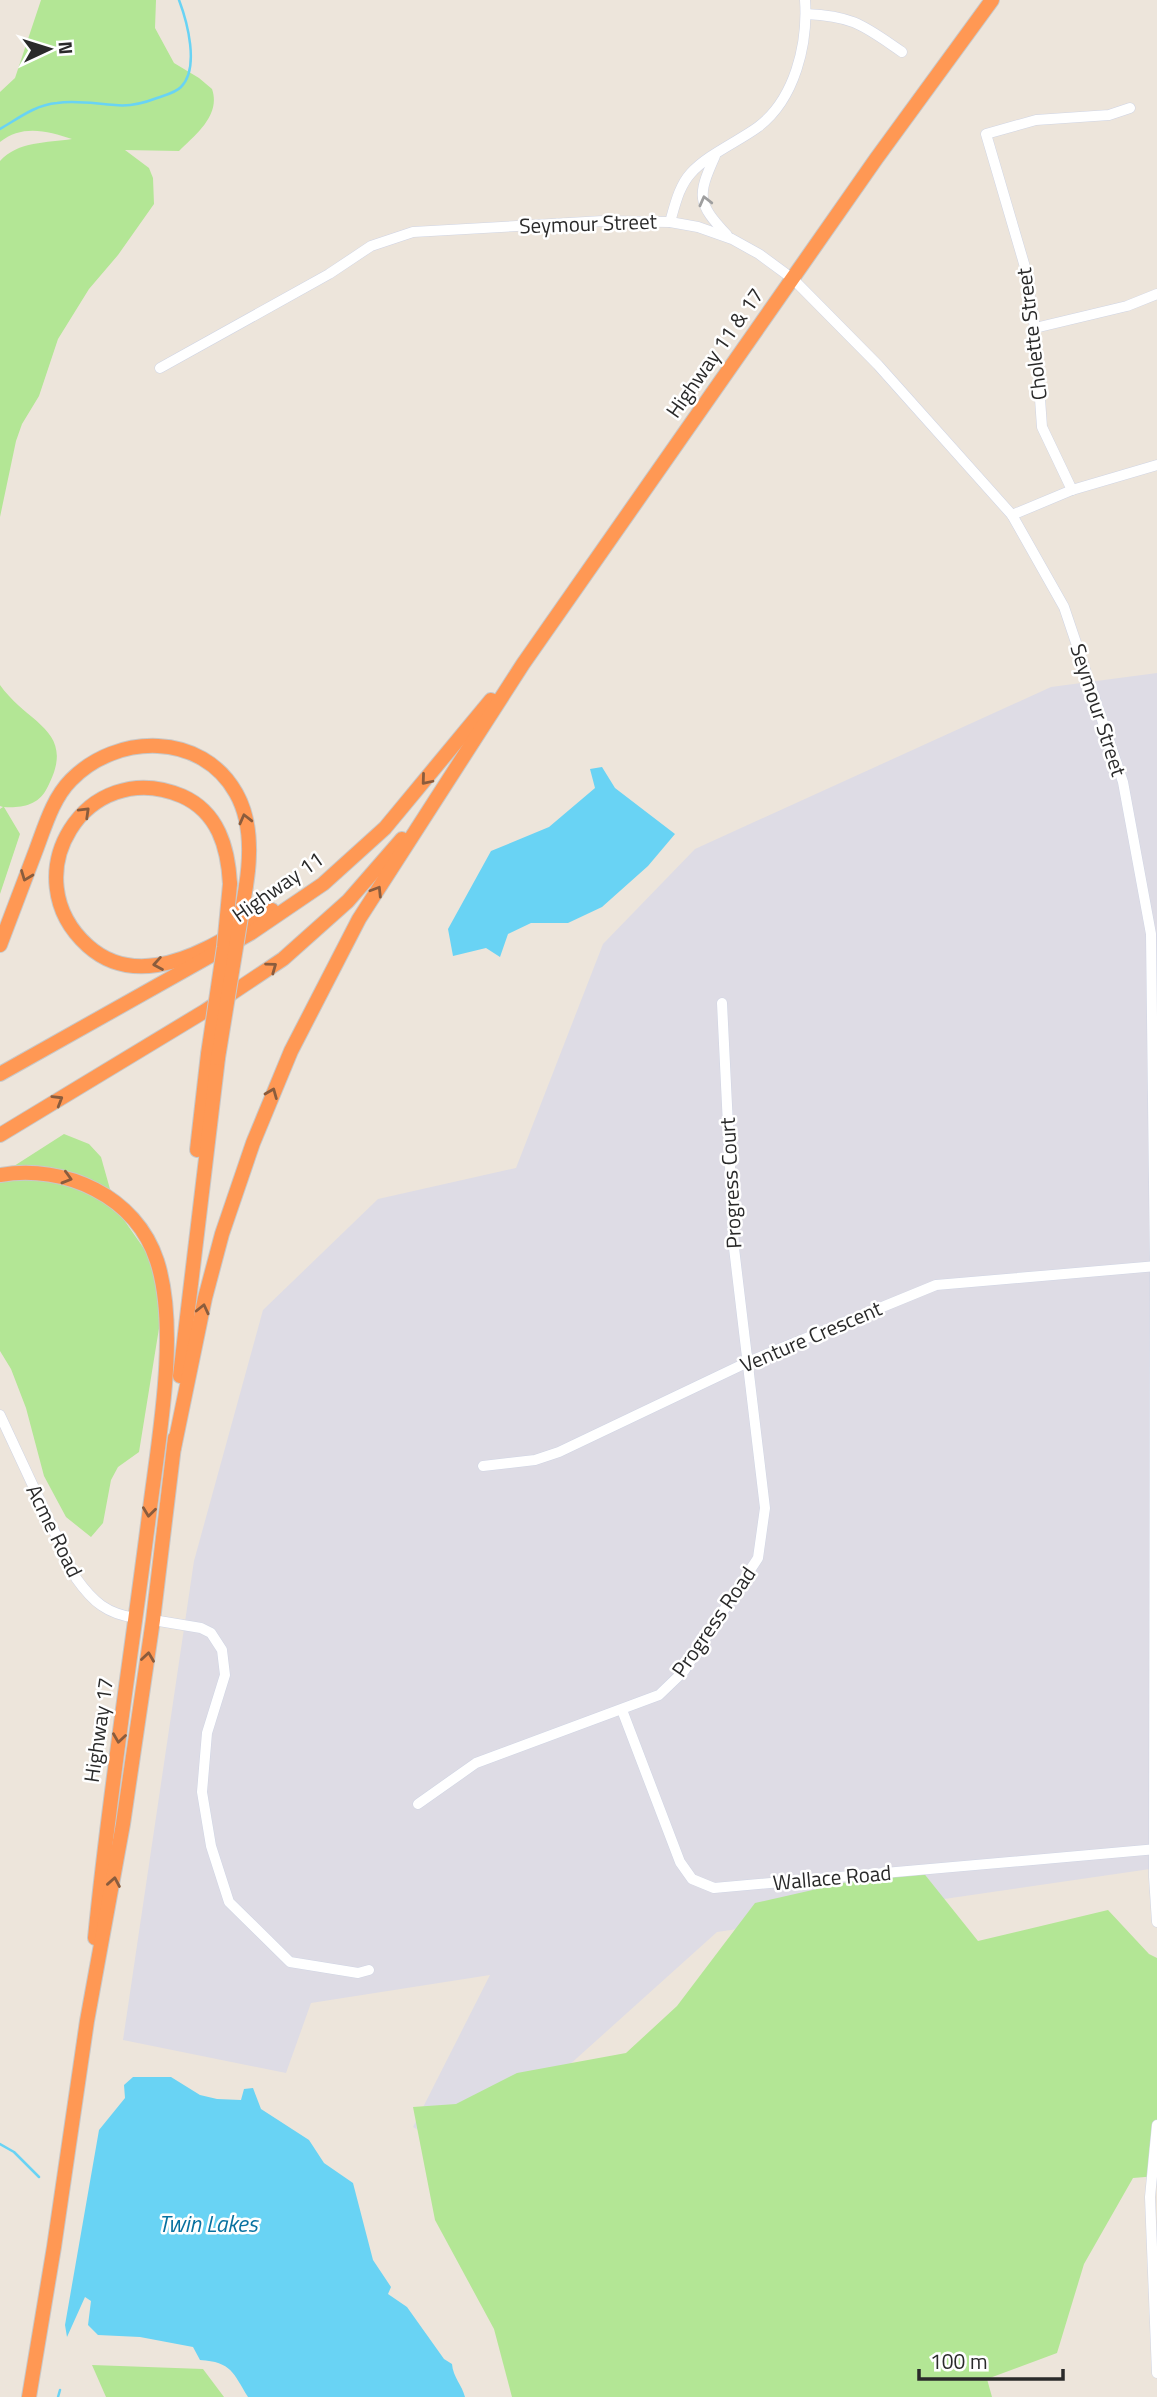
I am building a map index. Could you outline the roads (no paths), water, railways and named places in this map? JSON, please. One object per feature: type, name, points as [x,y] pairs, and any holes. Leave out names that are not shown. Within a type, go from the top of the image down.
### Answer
[{"type":"highway","name":"Highway 11 & 17","points":[[474,730],[876,159],[992,0]]},
{"type":"highway","name":"Highway 11","points":[[0,1074],[273,920],[348,864],[474,730]]},
{"type":"highway","points":[[0,1135],[258,977],[316,932],[348,901],[400,841],[474,730]]},
{"type":"highway","points":[[174,1448],[205,1298],[222,1234],[276,1084],[308,1014],[359,919],[474,730]]},
{"type":"highway","points":[[0,945],[44,829],[61,793],[70,781],[92,763],[131,747],[159,746],[187,752],[209,763],[235,792],[246,817],[249,855],[246,886],[213,1056],[169,1384],[158,1445]]},
{"type":"highway","points":[[174,1448],[224,947],[230,884],[227,850],[207,814],[184,797],[156,789],[119,791],[95,803],[83,813],[66,836],[57,864],[56,878],[61,906],[74,932],[103,957],[128,965],[142,966],[169,962],[210,946],[348,864]]},
{"type":"highway","points":[[0,1175],[34,1172],[76,1180],[113,1201],[143,1233],[160,1271],[167,1322],[158,1445]]},
{"type":"highway","name":"Highway 17","points":[[87,2021],[102,1872],[158,1445]]},
{"type":"highway","name":"Highway 17","points":[[29,2397],[87,2021],[114,1880],[153,1620],[174,1448]]},
{"type":"highway","points":[[136,1618],[153,1620]]},
{"type":"street","points":[[670,222],[685,181],[692,172],[760,125],[782,99],[801,57],[805,0]]},
{"type":"street","points":[[806,15],[832,15],[854,21],[902,52]]},
{"type":"street","name":"Cholette Street","points":[[1072,490],[1042,427],[1035,328],[1026,267],[986,134],[1036,120],[1109,115],[1130,108]]},
{"type":"street","points":[[715,156],[703,182],[703,201],[713,219],[732,239]]},
{"type":"street","name":"Seymour Street","points":[[160,368],[329,274],[371,246],[413,232],[603,221],[670,222],[732,239],[793,279],[878,365],[1012,515],[1064,607],[1125,794],[1151,934],[1156,1266],[1157,1922]]},
{"type":"street","points":[[1035,328],[1118,309],[1157,294]]},
{"type":"street","points":[[1012,515],[1072,490],[1157,465]]},
{"type":"street","name":"Progress Court","points":[[722,1003],[734,1248],[748,1362]]},
{"type":"street","name":"Venture Crescent","points":[[483,1466],[534,1460],[559,1452],[748,1362],[936,1285],[1156,1266]]},
{"type":"street","name":"Progress Road","points":[[418,1804],[477,1763],[659,1695],[684,1671],[758,1558],[765,1508],[748,1362]]},
{"type":"street","name":"Acme Road","points":[[0,1415],[76,1578],[102,1608],[136,1618]]},
{"type":"street","points":[[153,1620],[201,1628],[211,1633],[222,1650],[225,1675],[207,1732],[202,1791],[211,1846],[229,1902],[290,1962],[358,1973],[369,1970]]},
{"type":"street","name":"Wallace Road","points":[[622,1710],[680,1861],[692,1879],[714,1888],[1156,1849]]},
{"type":"street","points":[[1157,2125],[1150,2197],[1157,2373]]},
{"type":"water","points":[[602,767],[615,788],[675,834],[648,866],[602,907],[568,923],[531,923],[508,934],[500,957],[486,948],[453,956],[448,929],[491,851],[549,827],[595,788],[590,769]]},
{"type":"water","name":"Twin Lakes","points":[[133,2077],[171,2077],[200,2095],[217,2099],[241,2100],[244,2089],[253,2088],[261,2109],[309,2140],[324,2163],[353,2183],[373,2260],[391,2287],[388,2294],[407,2307],[444,2359],[452,2364],[465,2397],[248,2397],[230,2370],[219,2363],[200,2360],[193,2347],[140,2337],[98,2335],[88,2325],[91,2301],[85,2297],[67,2337],[65,2325],[99,2130],[125,2098],[124,2085]]},
{"type":"waterway","points":[[0,129],[49,104],[72,102],[131,105],[179,89],[187,79],[191,57],[188,32],[179,0]]},
{"type":"waterway","points":[[0,2144],[14,2152],[39,2177]]},
{"type":"waterway","points":[[58,2397],[60,2390]]}]
